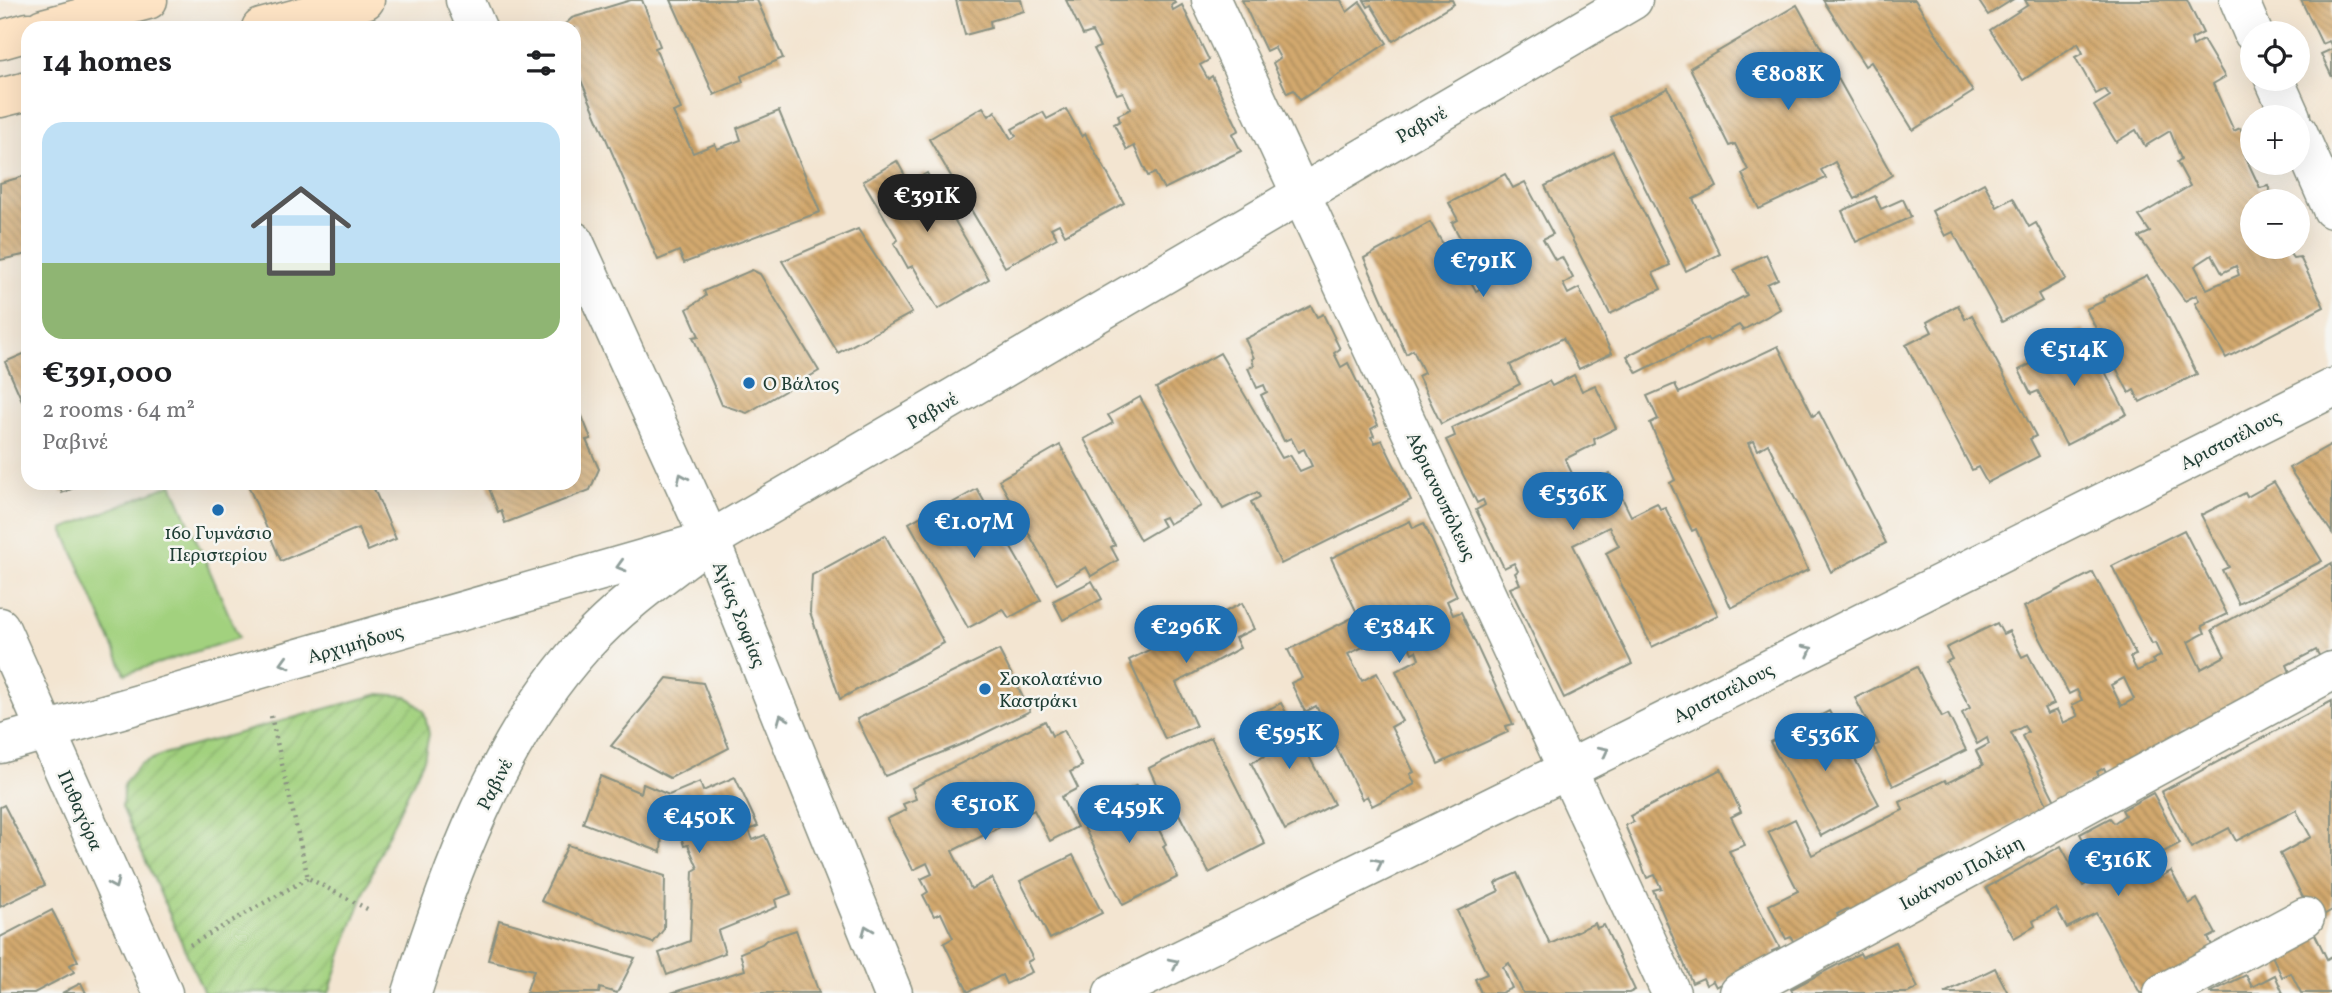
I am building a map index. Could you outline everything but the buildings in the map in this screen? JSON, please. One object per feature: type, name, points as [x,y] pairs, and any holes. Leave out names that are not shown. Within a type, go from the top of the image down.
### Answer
[{"type":"main road","points":[[69,21],[148,0]]},
{"type":"main road","points":[[287,21],[365,0]]},
{"type":"main road","points":[[0,40],[21,34]]},
{"type":"main road","points":[[0,98],[21,93]]},
{"type":"street","points":[[465,0],[474,21]]},
{"type":"street","name":"Αδριανουπόλεως","points":[[1211,0],[1671,993]]},
{"type":"street","name":"Ραβινέ","points":[[412,993],[430,936],[485,798],[535,707],[583,647],[626,604],[710,540],[1633,0]]},
{"type":"street","points":[[2239,0],[2248,21]]},
{"type":"street","points":[[2310,159],[2332,209]]},
{"type":"street","name":"Αγίας Σοφίας","points":[[581,256],[710,540],[893,993]]},
{"type":"street","name":"Αριστοτέλους","points":[[1112,993],[1569,769],[2332,388]]},
{"type":"street","name":"Αρχιμήδους","points":[[0,744],[710,540]]},
{"type":"street","name":"Πυθαγόρα","points":[[0,627],[163,993]]},
{"type":"street","name":"Ιωάννου Πολέμη","points":[[1739,993],[2332,671]]},
{"type":"street","points":[[2163,993],[2305,917]]},
{"type":"path","points":[[271,716],[308,878],[372,911]]},
{"type":"path","points":[[188,946],[308,878]]},
{"type":"green space","points":[[157,490],[175,490],[239,638],[125,674],[63,529]]},
{"type":"green space","points":[[379,694],[407,696],[424,711],[429,734],[424,759],[383,845],[329,993],[204,993],[122,807],[124,783],[140,764],[167,753]]},
{"type":"place","name":"Ο Βάλτος","points":[[749,383]]},
{"type":"place","name":"16ο Γυμνάσιο Περιστερίου","points":[[218,510]]},
{"type":"place","name":"Σοκολατένιο Καστράκι","points":[[985,689]]}]
